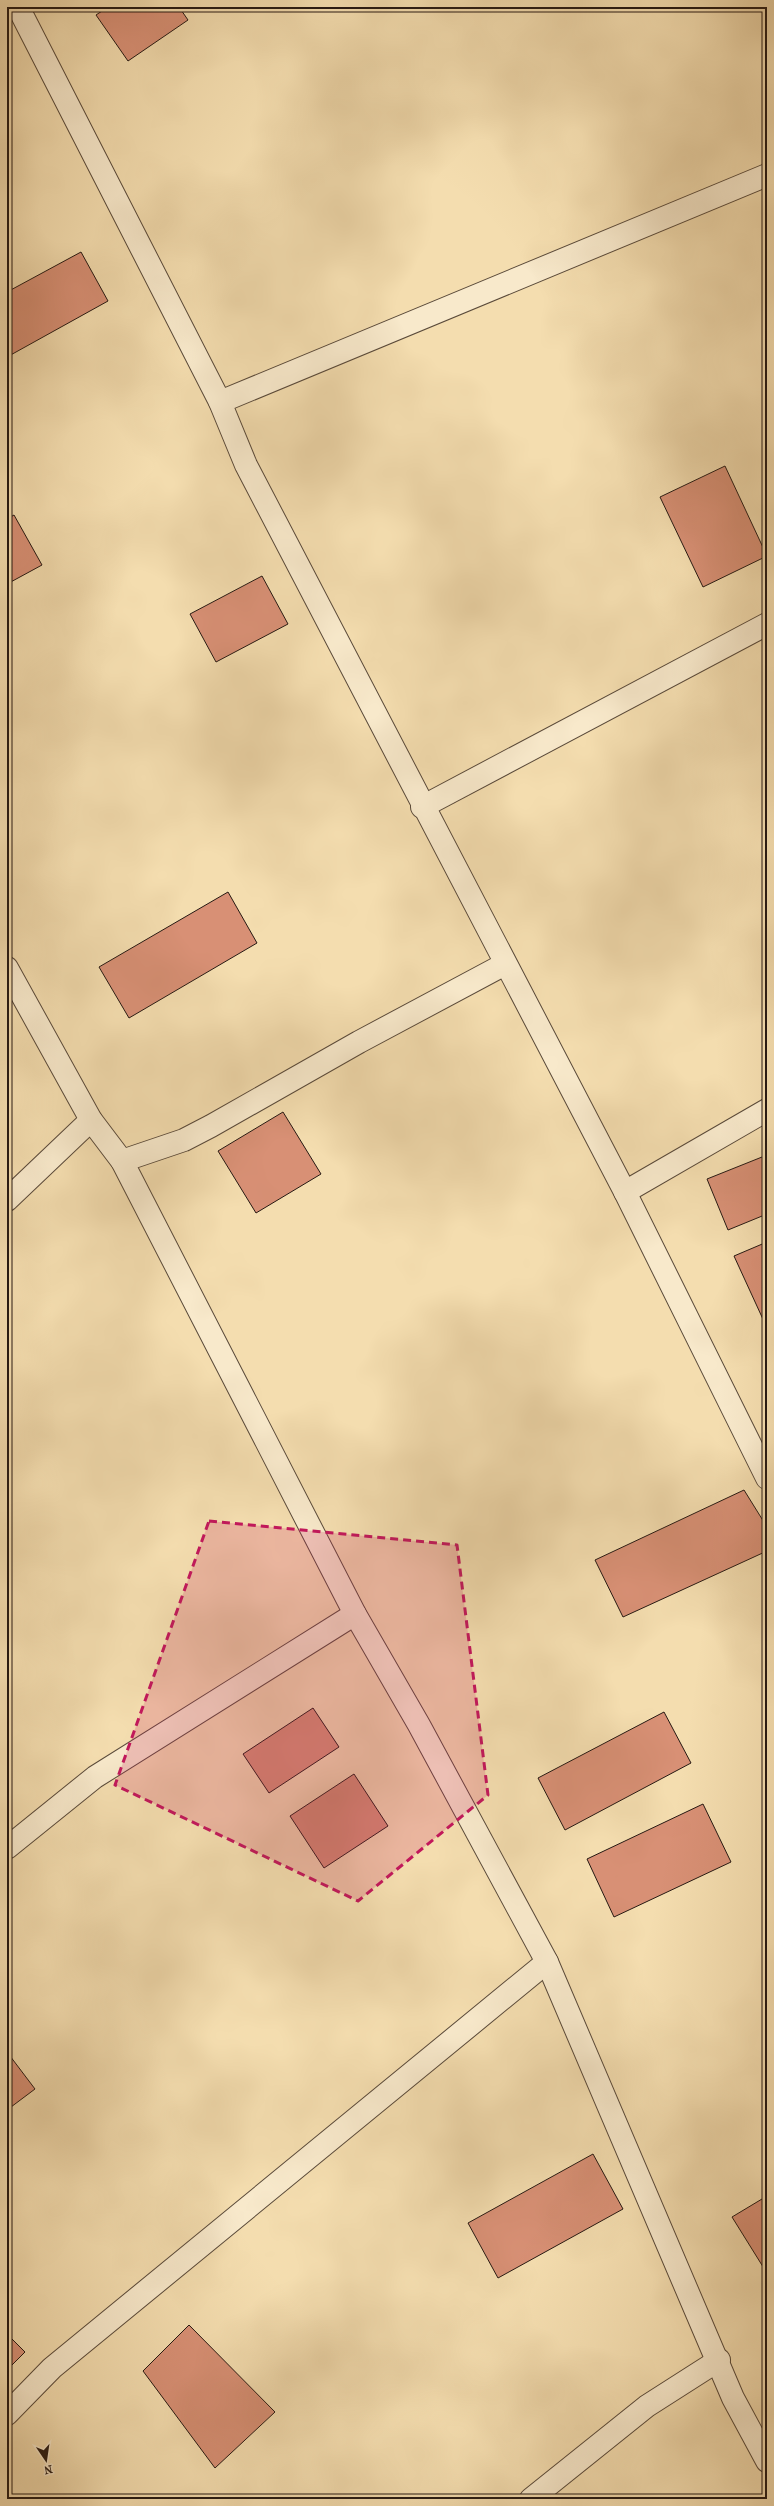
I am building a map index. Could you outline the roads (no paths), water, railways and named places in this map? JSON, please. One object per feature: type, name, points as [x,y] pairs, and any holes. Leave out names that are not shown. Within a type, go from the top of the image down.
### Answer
[{"type":"street","points":[[18,7],[220,402],[246,465],[422,807],[625,1192],[767,1478]]},
{"type":"street","points":[[220,402],[767,175]]},
{"type":"street","points":[[422,807],[767,624]]},
{"type":"street","points":[[122,1161],[184,1140],[359,1042],[505,964]]},
{"type":"street","points":[[7,968],[91,1120],[122,1161],[355,1614],[419,1725],[547,1962],[734,2398],[767,2461]]},
{"type":"street","points":[[625,1192],[767,1110]]},
{"type":"street","points":[[7,1200],[91,1120]]},
{"type":"street","points":[[7,1848],[95,1777],[355,1614]]},
{"type":"street","points":[[7,2414],[52,2368],[547,1962]]},
{"type":"street","points":[[531,2499],[647,2406],[719,2360]]}]
